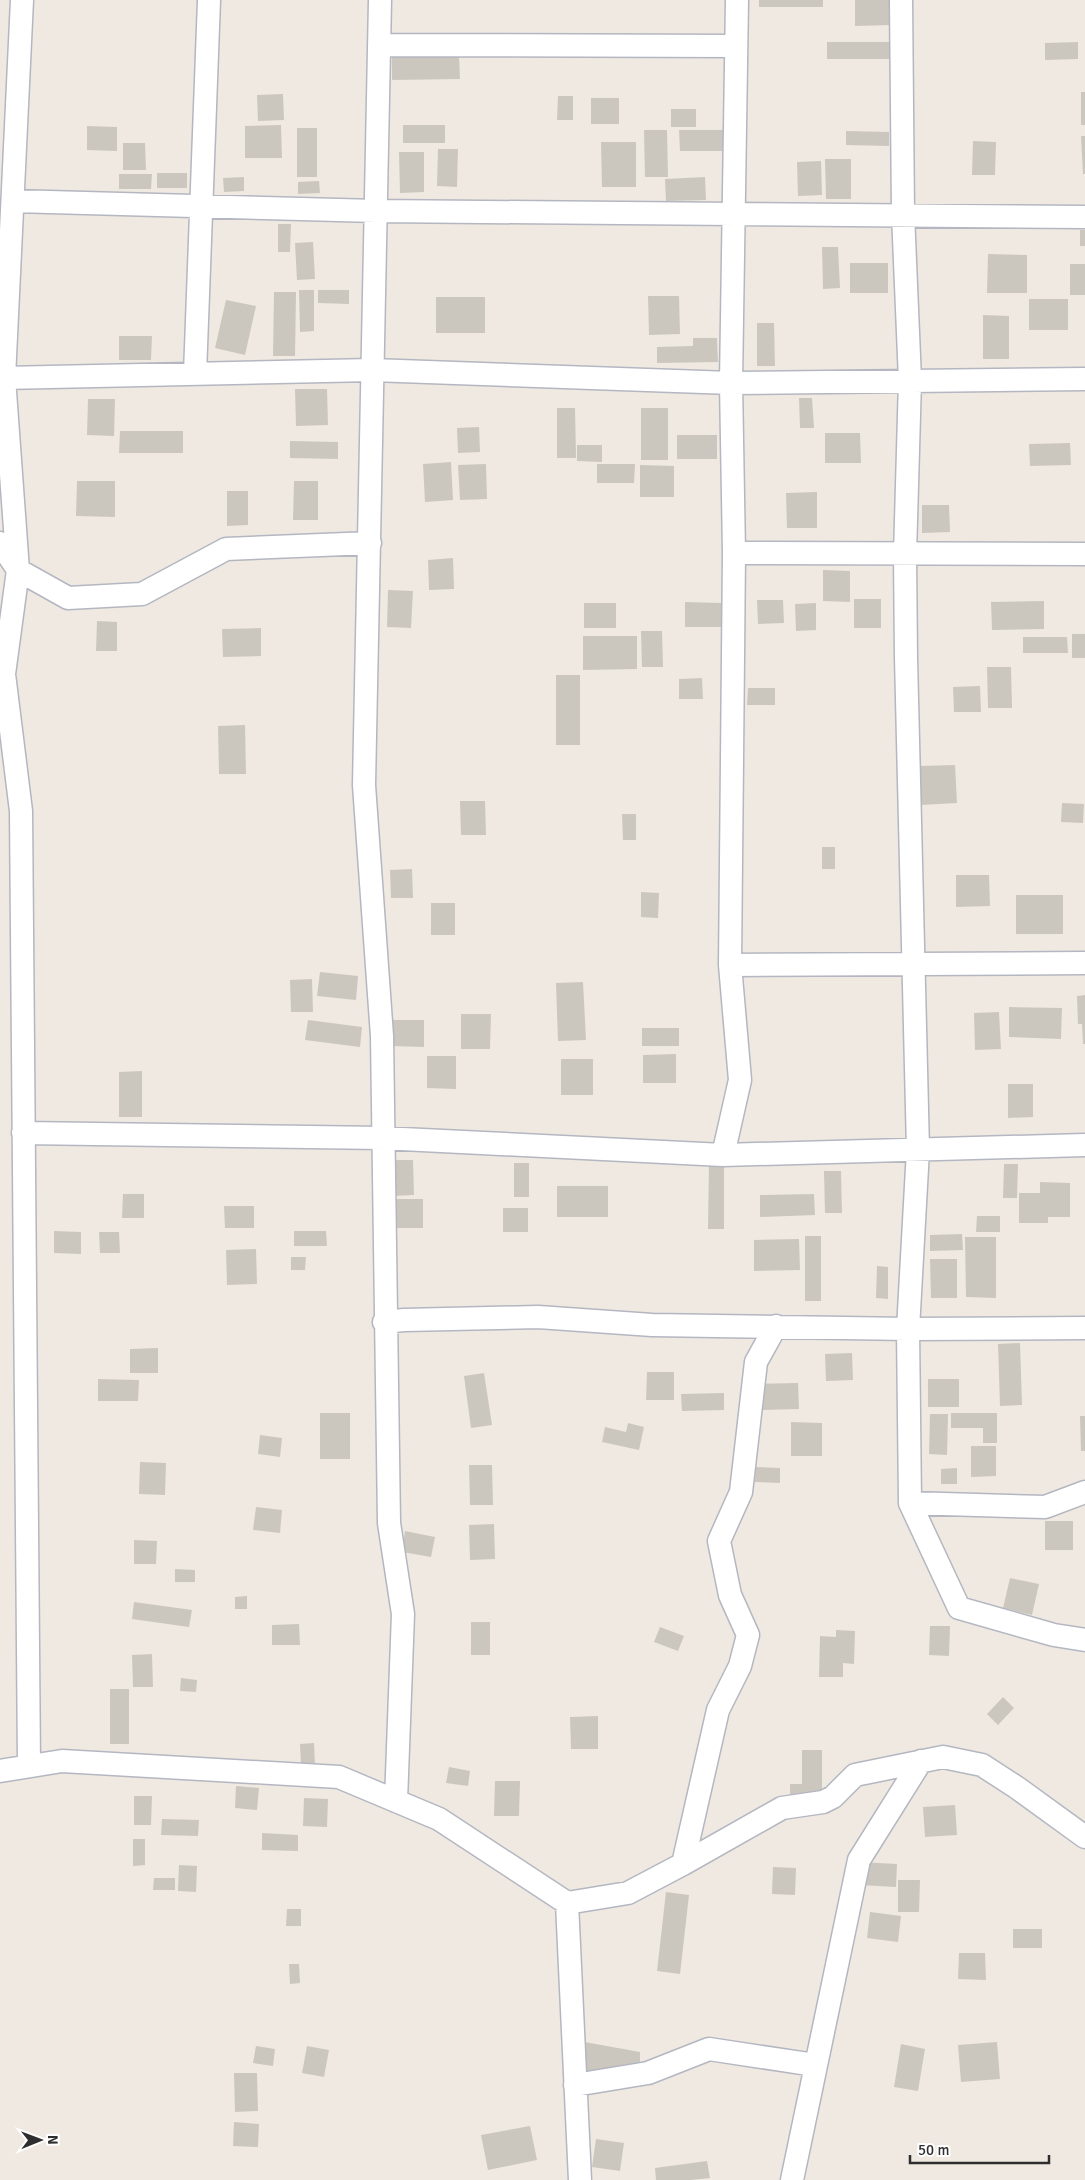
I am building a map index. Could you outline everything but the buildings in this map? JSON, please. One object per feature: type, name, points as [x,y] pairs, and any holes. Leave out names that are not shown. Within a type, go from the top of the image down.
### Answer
[{"type":"street","points":[[22,0],[4,378],[18,570],[4,674],[21,811],[29,1766]]},
{"type":"street","points":[[195,374],[209,0]]},
{"type":"street","points":[[380,0],[364,785],[382,1036],[384,1322],[389,1523],[403,1614],[396,1801]]},
{"type":"street","points":[[723,1155],[740,1080],[730,965],[734,553],[731,383],[737,0]]},
{"type":"street","points":[[901,0],[903,214],[910,380],[905,554],[918,1150],[908,1329],[910,1504],[959,1608],[1054,1635],[1085,1640]]},
{"type":"street","points":[[379,45],[736,46]]},
{"type":"street","points":[[13,201],[376,211],[1085,217]]},
{"type":"street","points":[[4,378],[372,370],[731,383],[1085,379]]},
{"type":"street","points":[[0,543],[18,570],[68,598],[142,594],[226,549],[370,544]]},
{"type":"street","points":[[734,553],[1085,554]]},
{"type":"street","points":[[730,965],[913,966],[1085,964]]},
{"type":"street","points":[[23,1133],[382,1138],[723,1155],[1085,1145]]},
{"type":"street","points":[[384,1322],[538,1317],[652,1326],[908,1329],[1085,1328]]},
{"type":"street","points":[[683,1864],[718,1710],[740,1666],[748,1635],[730,1595],[719,1541],[741,1492],[756,1362],[776,1326]]},
{"type":"street","points":[[910,1504],[1045,1507],[1085,1492]]},
{"type":"street","points":[[0,1771],[62,1760],[339,1777],[439,1818],[567,1903],[628,1893],[782,1808],[823,1802],[833,1797],[855,1775],[943,1757],[982,1766],[1016,1787],[1085,1837]]},
{"type":"street","points":[[792,2180],[859,1860],[921,1761]]},
{"type":"street","points":[[567,1903],[580,2180]]},
{"type":"street","points":[[575,2086],[648,2073],[709,2049],[815,2065]]}]
